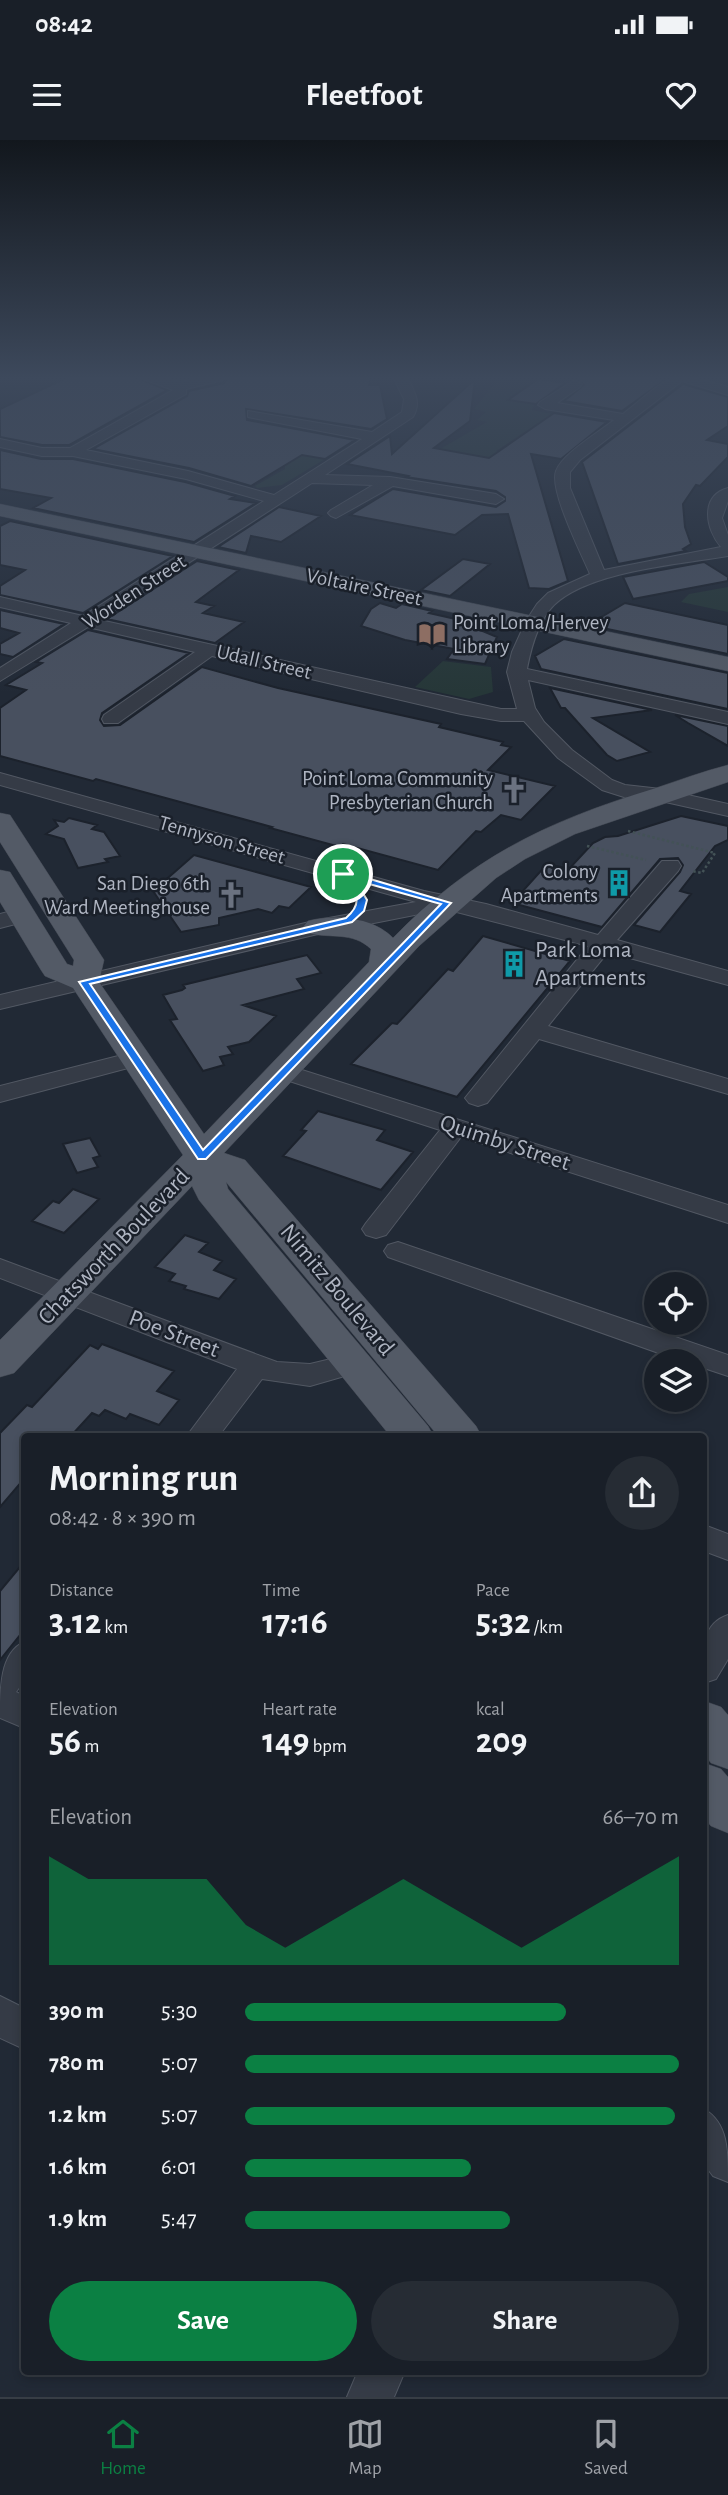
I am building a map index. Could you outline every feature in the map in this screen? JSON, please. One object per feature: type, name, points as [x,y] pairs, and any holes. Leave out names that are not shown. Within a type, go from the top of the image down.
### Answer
[{"type":"main road","name":"Voltaire Street","points":[[0,510],[728,664]]},
{"type":"main road","name":"Chatsworth Boulevard","points":[[0,1363],[447,903],[497,864],[542,838],[728,772]]},
{"type":"main road","name":"Nimitz Boulevard","points":[[0,821],[89,960],[84,982],[202,1157],[211,1192],[411,1433]]},
{"type":"main road","points":[[0,878],[12,918],[55,970],[84,982]]},
{"type":"main road","points":[[332,924],[374,936],[386,949],[384,966]]},
{"type":"main road","name":"Nimitz Boulevard","points":[[202,1157],[233,1168],[458,1433]]},
{"type":"main road","points":[[707,1724],[728,1749]]},
{"type":"main road","points":[[707,1787],[728,1811]]},
{"type":"street","points":[[214,482],[277,500]]},
{"type":"street","name":"Worden Street","points":[[0,676],[305,482]]},
{"type":"street","points":[[335,513],[388,482]]},
{"type":"street","points":[[398,482],[496,499]]},
{"type":"street","points":[[562,482],[599,577]]},
{"type":"street","points":[[728,492],[716,507],[714,523],[720,537],[728,545]]},
{"type":"street","points":[[728,551],[599,577],[554,597],[543,606],[522,645],[516,672],[519,694],[529,715],[560,750],[614,789],[728,810]]},
{"type":"street","name":"Udall Street","points":[[0,602],[461,708],[501,715],[529,715]]},
{"type":"street","points":[[111,719],[209,650]]},
{"type":"street","points":[[516,672],[728,718]]},
{"type":"street","name":"Tennyson Street","points":[[0,779],[728,978]]},
{"type":"street","points":[[478,1098],[670,866]]},
{"type":"street","points":[[332,924],[360,911],[362,900],[355,885],[343,874]]},
{"type":"street","points":[[0,1002],[332,924],[447,903]]},
{"type":"street","points":[[532,1030],[728,1087]]},
{"type":"street","points":[[0,1094],[134,1059]]},
{"type":"street","name":"Quimby Street","points":[[283,1071],[728,1214]]},
{"type":"street","points":[[376,1229],[455,1128]]},
{"type":"street","points":[[398,1251],[728,1366]]},
{"type":"street","name":"Poe Street","points":[[0,1268],[256,1366],[287,1374],[310,1375],[352,1364]]},
{"type":"street","points":[[204,1433],[256,1366]]},
{"type":"street","points":[[707,1539],[728,1547]]},
{"type":"street","points":[[707,1665],[728,1629]]},
{"type":"street","points":[[0,1686],[21,1660]]},
{"type":"street","points":[[0,1701],[21,1712]]},
{"type":"street","points":[[0,2016],[21,2027]]},
{"type":"street","points":[[707,2134],[728,2161]]},
{"type":"street","points":[[370,2397],[380,2375]]},
{"type":"path","points":[[583,845],[702,873],[715,853],[625,831]]},
{"type":"path","points":[[593,847],[603,837]]},
{"type":"shaded area","points":[[261,482],[286,482],[257,488],[255,486]]},
{"type":"shaded area","points":[[728,587],[728,612],[681,602],[689,594]]},
{"type":"shaded area","points":[[443,661],[491,667],[493,692],[469,699],[415,687]]},
{"type":"building","points":[[0,482],[186,482],[235,496],[230,499],[256,503],[194,542],[33,508],[51,498],[0,489]]},
{"type":"building","points":[[238,482],[257,482],[251,486]]},
{"type":"building","points":[[440,482],[539,482],[568,581],[549,589],[529,588],[508,514],[482,515],[455,535],[350,515],[393,489],[496,507],[505,501],[505,497],[496,491]]},
{"type":"building","points":[[589,482],[704,482],[700,486],[696,485],[683,504],[685,527],[691,544],[683,549],[686,551],[618,564]]},
{"type":"building","points":[[279,507],[321,516],[281,542],[251,536],[246,553],[218,547]]},
{"type":"building","points":[[10,521],[173,556],[83,613],[0,595],[0,586],[25,570],[0,565],[0,526]]},
{"type":"building","points":[[463,559],[490,564],[450,596],[421,590]]},
{"type":"building","points":[[197,561],[239,570],[196,602],[214,606],[203,613],[244,622],[215,643],[107,619]]},
{"type":"building","points":[[704,562],[728,577],[728,581],[633,599],[623,577]]},
{"type":"building","name":"Point Loma/Hervey Library","points":[[380,603],[396,608],[402,604],[432,611],[429,613],[469,622],[468,625],[497,637],[485,664],[447,659],[454,649],[405,640],[361,626],[371,609]]},
{"type":"building","points":[[625,603],[728,625],[728,654],[588,625]]},
{"type":"building","points":[[0,610],[64,624],[13,657],[0,654],[0,644],[19,633],[0,628]]},
{"type":"building","points":[[88,630],[189,653],[102,713],[100,720],[104,726],[120,725],[202,667],[278,688],[441,724],[439,727],[503,742],[501,745],[511,747],[488,770],[555,786],[521,820],[501,815],[481,832],[476,831],[438,870],[343,844],[340,847],[96,779],[93,781],[0,756],[0,708],[26,690],[6,685],[42,663],[36,662]]},
{"type":"building","points":[[564,639],[728,673],[728,709],[541,669],[535,656]]},
{"type":"building","points":[[550,688],[652,710],[593,718],[650,752],[617,761],[607,755],[565,708],[561,708]]},
{"type":"building","points":[[675,715],[728,726],[728,746],[688,723]]},
{"type":"building","points":[[681,816],[728,826],[728,840],[715,846],[680,891],[691,894],[660,932],[634,925],[680,872],[683,865],[678,858],[660,859],[602,927],[512,903],[547,864],[569,869],[593,843],[605,837],[618,836]]},
{"type":"building","points":[[69,818],[97,825],[92,829],[104,832],[120,856],[105,859],[108,862],[78,868],[64,839],[46,834],[58,826],[54,820],[64,822]]},
{"type":"building","points":[[194,855],[311,887],[289,908],[279,906],[272,913],[258,909],[219,918],[219,925],[181,932],[153,891]]},
{"type":"building","points":[[483,936],[570,961],[457,1097],[351,1064],[392,1023],[397,1024],[448,969],[453,971]]},
{"type":"building","points":[[307,955],[321,973],[297,979],[304,989],[243,1005],[276,1016],[249,1042],[228,1047],[233,1054],[220,1057],[224,1065],[203,1071],[170,1020],[177,1019],[163,995],[182,990],[185,988],[183,985]]},
{"type":"building","points":[[318,1111],[385,1130],[377,1140],[413,1152],[381,1190],[283,1156],[306,1131],[301,1130]]},
{"type":"building","points":[[90,1138],[100,1156],[93,1158],[98,1167],[77,1173],[63,1144]]},
{"type":"building","points":[[73,1189],[99,1199],[64,1233],[32,1221],[53,1201],[59,1203]]},
{"type":"building","points":[[185,1235],[208,1243],[199,1252],[222,1261],[214,1270],[236,1279],[219,1299],[184,1289],[186,1286],[169,1281],[175,1274],[155,1267]]},
{"type":"building","points":[[102,1344],[174,1371],[157,1391],[179,1400],[159,1425],[130,1414],[126,1419],[105,1410],[99,1416],[92,1413],[74,1433],[21,1433],[21,1482],[0,1507],[0,1433],[27,1405],[32,1407],[90,1345],[98,1349]]},
{"type":"building","points":[[21,1566],[21,1634],[0,1660],[0,1591]]},
{"type":"place","name":"Point Loma/Hervey Library","points":[[432,634]]},
{"type":"place","name":"Point Loma Community Presbyterian Church","points":[[514,790]]},
{"type":"place","name":"Colony Apartments","points":[[619,883]]},
{"type":"place","name":"San Diego 6th Ward Meetinghouse","points":[[231,895]]},
{"type":"place","name":"Park Loma Apartments","points":[[514,964]]},
{"type":"route","points":[[343,874],[447,903],[202,1157],[84,982],[349,920],[360,911],[362,900],[355,885],[343,874]]}]
